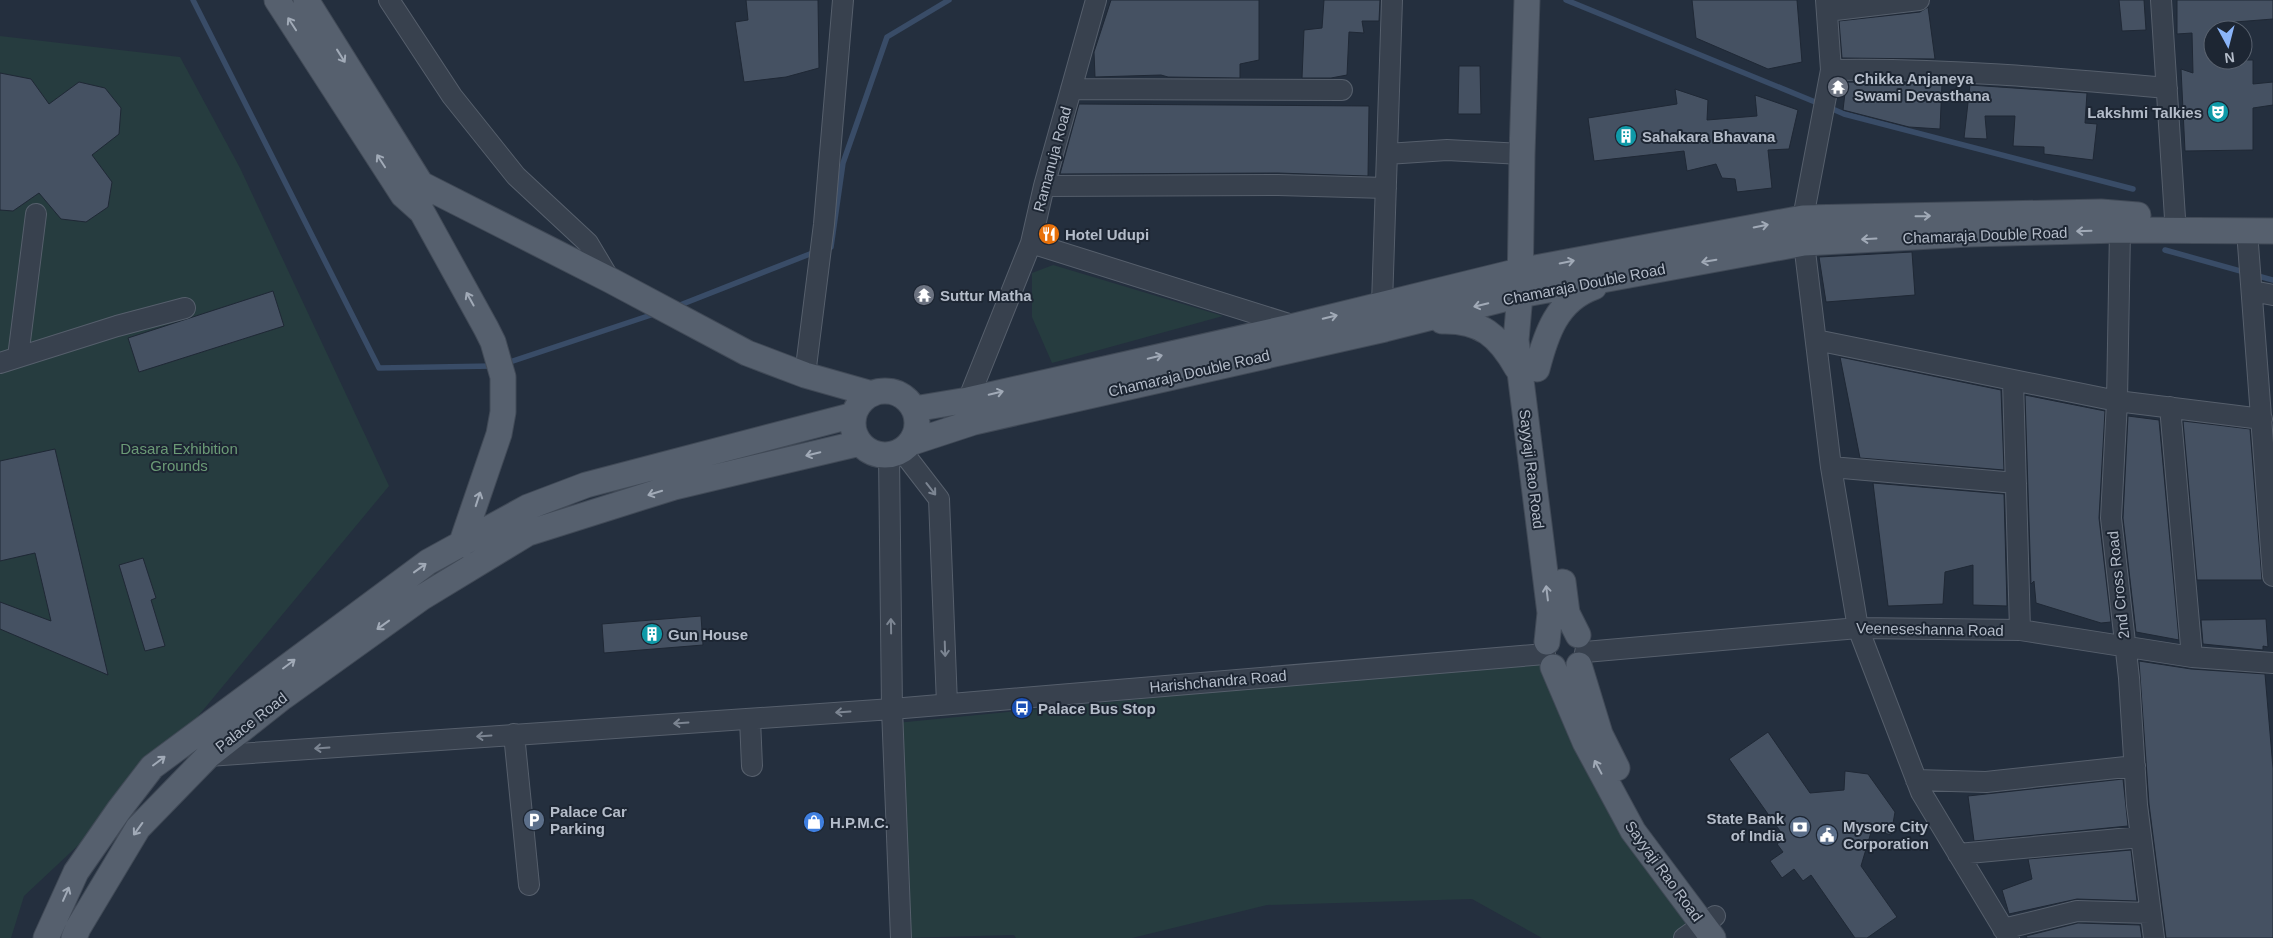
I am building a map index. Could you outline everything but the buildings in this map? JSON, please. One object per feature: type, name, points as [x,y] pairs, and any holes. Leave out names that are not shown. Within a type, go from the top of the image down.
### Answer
[{"type":"main road","points":[[276,0],[412,189],[610,280],[747,353],[804,375],[872,394]]},
{"type":"main road","points":[[306,0],[412,189],[422,212],[493,342],[503,377],[503,412],[499,434],[461,545]]},
{"type":"main road","name":"Sayyaji Rao Road","points":[[1527,0],[1520,283],[1533,336],[1528,371],[1550,613],[1548,654],[1585,742],[1632,832],[1704,929],[1730,938]]},
{"type":"main road","name":"Chamaraja Double Road","points":[[900,450],[974,422],[1418,321],[1520,283],[1804,218],[2101,212],[2175,218],[2273,220]]},
{"type":"main road","name":"Chamaraja Double Road","points":[[1520,283],[1627,276],[1804,243],[1970,234],[2120,230],[2273,231]]},
{"type":"main road","points":[[1418,321],[1456,320],[1477,326],[1494,335],[1528,371],[1556,319],[1569,300],[1591,288],[1627,276]]},
{"type":"main road","points":[[914,409],[968,400],[1295,326],[1382,304],[1520,283]]},
{"type":"main road","name":"Sayyaji Rao Road","points":[[1528,371],[1567,613],[1581,651],[1600,734],[1644,824],[1704,929]]},
{"type":"main road","points":[[884,391],[896,392],[906,399],[914,409],[918,420],[916,432],[900,450],[878,454],[868,450],[860,443],[854,430],[854,415],[860,402],[872,394],[884,391]]},
{"type":"main road","points":[[46,938],[76,872],[119,810],[152,767],[428,562],[528,507],[586,485],[854,415]]},
{"type":"main road","name":"Palace Road","points":[[74,938],[78,928],[138,828],[208,756],[283,697],[421,598],[528,533],[674,487],[860,443]]},
{"type":"main road","points":[[1567,630],[1581,651],[1566,671],[1548,654],[1555,633],[1567,630]]},
{"type":"street","points":[[389,0],[452,96],[516,176],[588,243],[610,280]]},
{"type":"street","points":[[804,375],[824,224],[843,0]]},
{"type":"street","name":"Ramanuja Road","points":[[968,400],[1031,243],[1044,186],[1096,0]]},
{"type":"street","points":[[1382,304],[1392,0]]},
{"type":"street","points":[[1918,0],[1827,6],[1831,70],[1804,218],[1804,243],[1831,467],[1858,628],[1920,792],[2006,934],[2077,911],[2150,913]]},
{"type":"street","points":[[2162,0],[2175,218]]},
{"type":"street","points":[[1831,70],[1872,69],[2048,78],[2167,88]]},
{"type":"street","points":[[1071,89],[1342,90]]},
{"type":"street","points":[[1387,154],[1447,150],[1522,154]]},
{"type":"street","points":[[1044,186],[1278,185],[1386,188]]},
{"type":"street","points":[[36,214],[9,360],[117,326],[185,308]]},
{"type":"street","name":"2nd Cross Road","points":[[2120,230],[2117,401],[2111,518],[2125,648],[2141,838],[2154,938]]},
{"type":"street","points":[[2247,231],[2273,576]]},
{"type":"street","points":[[1031,243],[1295,326]]},
{"type":"street","points":[[2252,291],[2273,295]]},
{"type":"street","points":[[1816,340],[2117,401],[2262,419]]},
{"type":"street","points":[[2013,381],[2020,630]]},
{"type":"street","points":[[2170,407],[2192,657]]},
{"type":"street","points":[[900,450],[939,499],[947,704]]},
{"type":"street","points":[[900,450],[892,709],[901,938]]},
{"type":"street","points":[[1831,467],[2016,483]]},
{"type":"street","name":"Veeneseshanna Road","points":[[1581,651],[1858,628],[2020,630],[2192,657],[2273,662]]},
{"type":"street","name":"Harishchandra Road","points":[[208,756],[892,709],[1548,654]]},
{"type":"street","points":[[750,719],[752,766]]},
{"type":"street","points":[[514,734],[529,885]]},
{"type":"street","points":[[1916,780],[1986,782],[2135,766]]},
{"type":"street","points":[[1958,854],[2141,838]]},
{"type":"green space","name":"Dasara Exhibition Grounds","points":[[0,36],[180,57],[240,168],[389,486],[136,791],[24,896],[11,938],[0,938]]},
{"type":"green space","points":[[1053,265],[1223,316],[1052,363],[1032,317],[1032,273]]},
{"type":"green space","points":[[1546,659],[1620,808],[1713,938],[1542,938],[1472,899],[1267,905],[1132,938],[1016,938],[1014,935],[901,938],[896,723]]},
{"type":"waterway","points":[[193,0],[379,368],[493,366]]},
{"type":"waterway","points":[[824,249],[831,247],[843,163],[887,37],[949,0]]},
{"type":"waterway","points":[[1566,0],[1820,104]]},
{"type":"waterway","points":[[1828,107],[1844,114],[2133,189]]},
{"type":"waterway","points":[[2165,250],[2273,280]]},
{"type":"waterway","points":[[675,307],[815,252]]},
{"type":"waterway","points":[[504,364],[657,313]]},
{"type":"place","name":"Chikka Anjaneya Swami Devasthana","points":[[1838,87]]},
{"type":"place","name":"Lakshmi Talkies","points":[[2218,112]]},
{"type":"place","name":"Sahakara Bhavana","points":[[1626,136]]},
{"type":"place","name":"Hotel Udupi","points":[[1049,234]]},
{"type":"place","name":"Suttur Matha","points":[[924,295]]},
{"type":"place","name":"Gun House","points":[[652,634]]},
{"type":"place","name":"Palace Bus Stop","points":[[1022,708]]},
{"type":"place","name":"Palace Car Parking","points":[[534,820]]},
{"type":"place","name":"H.P.M.C.","points":[[814,822]]},
{"type":"place","name":"State Bank of India","points":[[1800,827]]},
{"type":"place","name":"Mysore City Corporation","points":[[1827,835]]}]
